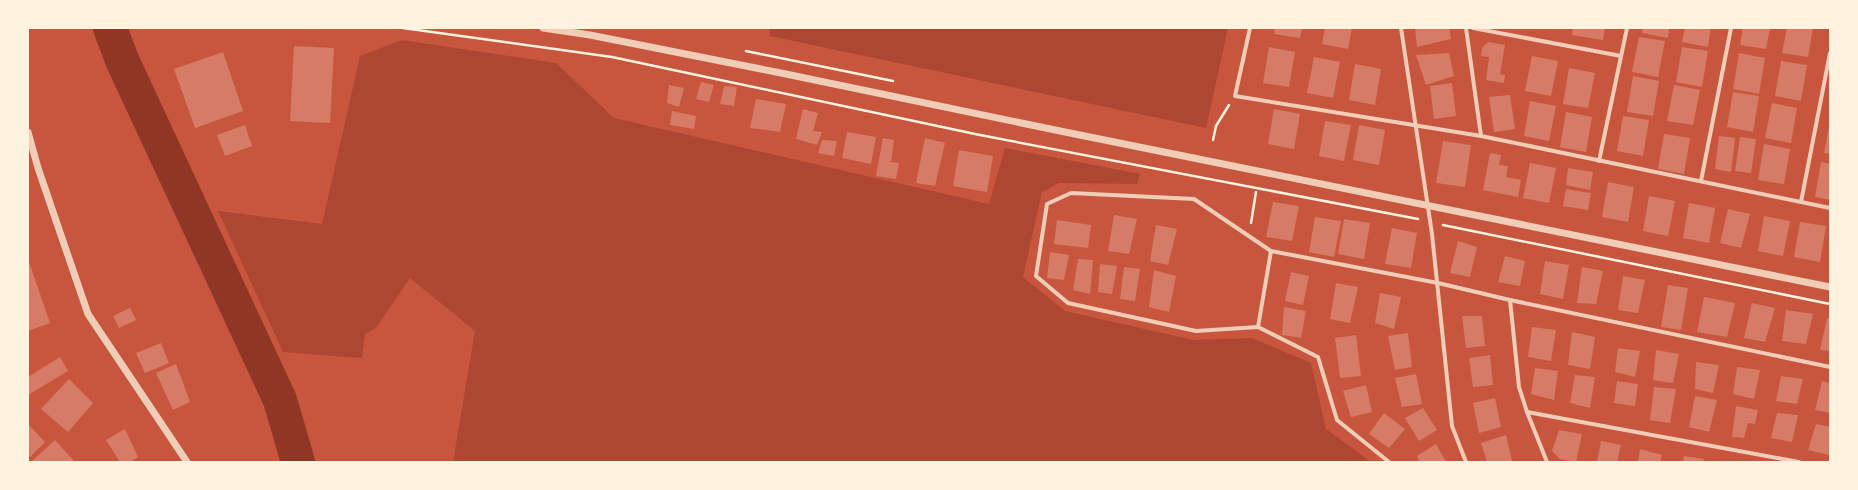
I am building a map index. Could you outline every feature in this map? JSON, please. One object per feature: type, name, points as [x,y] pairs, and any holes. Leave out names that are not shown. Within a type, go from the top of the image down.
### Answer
[{"type":"street","points":[[543,28],[590,34],[1830,287]]},
{"type":"street","points":[[1250,28],[1235,96],[1481,136],[1830,208]]},
{"type":"street","points":[[1401,28],[1438,283],[1452,426],[1466,462]]},
{"type":"street","points":[[1466,28],[1481,136]]},
{"type":"street","points":[[1473,28],[1621,56]]},
{"type":"street","points":[[1599,161],[1627,28]]},
{"type":"street","points":[[1701,181],[1731,28]]},
{"type":"street","points":[[1800,202],[1830,53]]},
{"type":"street","points":[[28,132],[38,168],[88,314],[186,462]]},
{"type":"street","points":[[1389,462],[1337,420],[1318,357],[1258,327],[1196,331],[1068,303],[1036,276],[1047,204],[1071,193],[1194,199],[1271,251],[1438,283],[1510,300],[1830,367]]},
{"type":"street","points":[[1258,327],[1271,251]]},
{"type":"street","points":[[1510,300],[1519,387],[1527,412],[1547,462]]},
{"type":"street","points":[[1527,412],[1799,462]]},
{"type":"path","points":[[403,28],[612,57],[980,135],[1430,222],[1466,231],[1830,304]]},
{"type":"path","points":[[1213,140],[1216,126],[1235,96]]},
{"type":"path","points":[[1249,236],[1256,192]]},
{"type":"shaded area","points":[[770,28],[1228,28],[1206,128],[770,36]]},
{"type":"shaded area","points":[[402,40],[556,63],[614,118],[989,204],[1005,148],[1140,174],[1137,184],[1059,183],[1042,192],[1023,277],[1065,311],[1193,340],[1252,338],[1311,363],[1326,429],[1371,462],[453,462],[475,331],[410,278],[376,328],[365,334],[362,358],[283,352],[218,211],[322,224],[360,56]]},
{"type":"building","points":[[1275,28],[1302,28],[1300,38],[1274,34]]},
{"type":"building","points":[[1325,28],[1352,28],[1348,49],[1322,44]]},
{"type":"building","points":[[1415,28],[1449,28],[1451,39],[1417,47]]},
{"type":"building","points":[[1573,28],[1605,28],[1603,40],[1572,35]]},
{"type":"building","points":[[1643,28],[1669,28],[1668,38],[1642,33]]},
{"type":"building","points":[[1685,28],[1711,28],[1708,47],[1682,42]]},
{"type":"building","points":[[1743,28],[1770,28],[1766,49],[1740,45]]},
{"type":"building","points":[[1787,28],[1813,28],[1808,57],[1782,53]]},
{"type":"building","points":[[1639,37],[1665,41],[1658,77],[1632,72]]},
{"type":"building","points":[[1488,42],[1505,45],[1500,74],[1505,75],[1504,83],[1486,80],[1489,57],[1481,56],[1482,48]]},
{"type":"building","points":[[294,46],[334,48],[330,123],[290,121]]},
{"type":"building","points":[[1269,47],[1295,52],[1289,87],[1263,83]]},
{"type":"building","points":[[1682,47],[1708,51],[1702,87],[1676,82]]},
{"type":"building","points":[[223,52],[243,111],[195,128],[174,69]]},
{"type":"building","points":[[1449,53],[1454,76],[1426,85],[1416,55]]},
{"type":"building","points":[[1739,53],[1765,58],[1759,94],[1733,89]]},
{"type":"building","points":[[1532,56],[1558,61],[1551,96],[1525,91]]},
{"type":"building","points":[[1314,57],[1340,62],[1333,98],[1307,93]]},
{"type":"building","points":[[1781,61],[1807,65],[1801,101],[1775,96]]},
{"type":"building","points":[[1355,64],[1381,69],[1375,105],[1349,100]]},
{"type":"building","points":[[1569,68],[1595,73],[1588,108],[1563,104]]},
{"type":"building","points":[[1633,76],[1659,81],[1653,116],[1627,112]]},
{"type":"building","points":[[701,82],[714,85],[709,102],[696,99]]},
{"type":"building","points":[[1452,83],[1456,116],[1434,119],[1430,86]]},
{"type":"building","points":[[669,85],[684,88],[679,107],[667,103]]},
{"type":"building","points":[[1674,85],[1700,90],[1693,125],[1667,121]]},
{"type":"building","points":[[724,86],[737,87],[734,106],[720,104]]},
{"type":"building","points":[[1733,92],[1759,96],[1753,132],[1727,127]]},
{"type":"building","points":[[1510,95],[1515,129],[1494,132],[1489,97]]},
{"type":"building","points":[[756,99],[786,104],[780,132],[750,128]]},
{"type":"building","points":[[1530,101],[1556,106],[1549,141],[1524,136]]},
{"type":"building","points":[[1772,103],[1797,108],[1791,143],[1765,138]]},
{"type":"building","points":[[803,109],[818,113],[813,131],[822,132],[817,145],[796,139]]},
{"type":"building","points":[[1274,109],[1300,114],[1294,149],[1268,144]]},
{"type":"building","points":[[672,111],[696,116],[694,129],[670,125]]},
{"type":"building","points":[[1566,112],[1592,117],[1586,152],[1560,147]]},
{"type":"building","points":[[1623,116],[1649,120],[1643,156],[1617,151]]},
{"type":"building","points":[[1325,121],[1351,125],[1344,161],[1319,156]]},
{"type":"building","points":[[245,125],[252,146],[225,156],[217,135]]},
{"type":"building","points":[[1359,125],[1385,130],[1379,165],[1353,160]]},
{"type":"building","points":[[1830,127],[1830,154],[1824,153]]},
{"type":"building","points":[[847,132],[876,137],[871,164],[842,158]]},
{"type":"building","points":[[1664,134],[1690,138],[1684,174],[1658,169]]},
{"type":"building","points":[[1719,136],[1735,138],[1731,172],[1715,169]]},
{"type":"building","points":[[1740,137],[1756,139],[1751,173],[1735,171]]},
{"type":"building","points":[[883,138],[894,140],[891,162],[899,163],[896,179],[876,176]]},
{"type":"building","points":[[925,138],[945,143],[935,186],[916,183]]},
{"type":"building","points":[[822,140],[837,141],[834,156],[818,153]]},
{"type":"building","points":[[1443,141],[1471,145],[1465,187],[1436,183]]},
{"type":"building","points":[[1764,144],[1790,149],[1784,184],[1758,180]]},
{"type":"building","points":[[959,150],[993,156],[987,192],[953,186]]},
{"type":"building","points":[[1490,153],[1501,155],[1499,165],[1508,166],[1506,177],[1521,180],[1518,197],[1483,190]]},
{"type":"building","points":[[1821,162],[1830,164],[1830,200],[1815,197]]},
{"type":"building","points":[[1530,163],[1556,168],[1549,203],[1523,198]]},
{"type":"building","points":[[1568,168],[1593,172],[1590,190],[1566,185]]},
{"type":"building","points":[[1608,182],[1634,187],[1628,222],[1602,217]]},
{"type":"building","points":[[1566,189],[1591,193],[1588,210],[1563,206]]},
{"type":"building","points":[[1649,196],[1675,201],[1668,236],[1643,231]]},
{"type":"building","points":[[1273,202],[1299,206],[1292,241],[1266,237]]},
{"type":"building","points":[[1689,203],[1715,208],[1709,243],[1683,238]]},
{"type":"building","points":[[1728,209],[1750,214],[1741,248],[1720,243]]},
{"type":"building","points":[[1114,215],[1137,219],[1129,254],[1108,251]]},
{"type":"building","points":[[1764,216],[1790,221],[1783,256],[1758,251]]},
{"type":"building","points":[[1315,217],[1341,221],[1334,257],[1309,252]]},
{"type":"building","points":[[1344,219],[1370,223],[1364,259],[1338,254]]},
{"type":"building","points":[[1057,220],[1091,225],[1088,248],[1054,244]]},
{"type":"building","points":[[1800,222],[1826,226],[1820,262],[1794,257]]},
{"type":"building","points":[[1156,225],[1177,229],[1168,265],[1150,261]]},
{"type":"building","points":[[1392,228],[1417,233],[1411,268],[1385,264]]},
{"type":"building","points":[[1458,241],[1477,247],[1470,277],[1450,273]]},
{"type":"building","points":[[1050,252],[1069,255],[1064,280],[1047,278]]},
{"type":"building","points":[[1505,256],[1525,261],[1520,286],[1498,282]]},
{"type":"building","points":[[28,259],[50,323],[28,331]]},
{"type":"building","points":[[1078,259],[1093,260],[1090,294],[1073,290]]},
{"type":"building","points":[[1545,261],[1569,265],[1563,299],[1540,294]]},
{"type":"building","points":[[1100,264],[1117,266],[1112,294],[1098,292]]},
{"type":"building","points":[[1124,267],[1140,269],[1135,301],[1120,299]]},
{"type":"building","points":[[1582,267],[1603,271],[1596,304],[1577,303]]},
{"type":"building","points":[[1154,270],[1176,276],[1169,312],[1149,307]]},
{"type":"building","points":[[1291,272],[1309,276],[1303,305],[1285,301]]},
{"type":"building","points":[[1623,276],[1645,280],[1638,313],[1618,310]]},
{"type":"building","points":[[1336,283],[1358,287],[1350,323],[1330,319]]},
{"type":"building","points":[[1668,285],[1688,288],[1681,330],[1661,327]]},
{"type":"building","points":[[1380,293],[1401,297],[1394,329],[1375,323]]},
{"type":"building","points":[[1704,297],[1735,303],[1727,337],[1697,332]]},
{"type":"building","points":[[1752,303],[1775,308],[1765,342],[1744,338]]},
{"type":"building","points":[[1284,307],[1306,311],[1301,338],[1282,335]]},
{"type":"building","points":[[130,308],[136,320],[119,328],[113,316]]},
{"type":"building","points":[[1786,310],[1813,314],[1806,344],[1782,341]]},
{"type":"building","points":[[1462,316],[1482,316],[1485,346],[1466,348]]},
{"type":"building","points":[[1827,318],[1830,318],[1830,351],[1820,350]]},
{"type":"building","points":[[1532,327],[1556,330],[1551,361],[1528,357]]},
{"type":"building","points":[[1572,332],[1595,337],[1590,369],[1568,365]]},
{"type":"building","points":[[1408,333],[1412,367],[1395,370],[1388,336]]},
{"type":"building","points":[[1356,335],[1361,376],[1340,378],[1335,338]]},
{"type":"building","points":[[161,343],[169,363],[145,373],[136,353]]},
{"type":"building","points":[[1618,348],[1640,351],[1635,377],[1615,372]]},
{"type":"building","points":[[1656,350],[1679,354],[1673,383],[1653,380]]},
{"type":"building","points":[[1490,355],[1493,385],[1473,387],[1469,358]]},
{"type":"building","points":[[60,357],[68,371],[28,395],[28,377]]},
{"type":"building","points":[[1696,362],[1719,365],[1713,393],[1695,389]]},
{"type":"building","points":[[176,364],[190,402],[173,410],[156,373]]},
{"type":"building","points":[[1737,367],[1760,370],[1754,399],[1733,394]]},
{"type":"building","points":[[1535,368],[1558,371],[1554,400],[1531,394]]},
{"type":"building","points":[[1416,374],[1422,404],[1402,407],[1395,378]]},
{"type":"building","points":[[1575,375],[1595,377],[1590,408],[1570,403]]},
{"type":"building","points":[[1781,376],[1803,379],[1797,404],[1776,401]]},
{"type":"building","points":[[69,379],[93,403],[68,432],[41,409]]},
{"type":"building","points":[[1617,381],[1638,384],[1635,406],[1614,403]]},
{"type":"building","points":[[1822,381],[1830,383],[1830,413],[1815,410]]},
{"type":"building","points":[[1366,385],[1372,412],[1351,417],[1343,391]]},
{"type":"building","points":[[1654,387],[1676,389],[1670,423],[1650,420]]},
{"type":"building","points":[[1695,396],[1717,400],[1709,432],[1689,427]]},
{"type":"building","points":[[1495,398],[1501,427],[1479,433],[1473,403]]},
{"type":"building","points":[[1736,406],[1758,410],[1755,424],[1748,423],[1744,438],[1732,437]]},
{"type":"building","points":[[1423,408],[1437,430],[1419,441],[1405,418]]},
{"type":"building","points":[[1384,413],[1405,429],[1389,448],[1369,434]]},
{"type":"building","points":[[1777,413],[1798,415],[1792,442],[1771,438]]},
{"type":"building","points":[[28,424],[45,442],[30,457],[28,455]]},
{"type":"building","points":[[1816,424],[1830,427],[1829,455],[1808,450]]},
{"type":"building","points":[[125,429],[138,457],[130,462],[120,462],[106,440]]},
{"type":"building","points":[[1559,430],[1582,434],[1576,462],[1560,459],[1552,451]]},
{"type":"building","points":[[1506,435],[1512,461],[1487,462],[1481,443]]},
{"type":"building","points":[[55,440],[75,462],[31,462]]},
{"type":"building","points":[[1601,441],[1621,445],[1617,462],[1597,462]]},
{"type":"building","points":[[1436,444],[1446,462],[1420,462],[1417,456]]},
{"type":"building","points":[[1640,449],[1662,455],[1660,462],[1638,462]]},
{"type":"building","points":[[1684,456],[1704,459],[1703,462],[1683,462]]},
{"type":"waterway","points":[[110,28],[122,60],[280,400],[298,462]]}]
